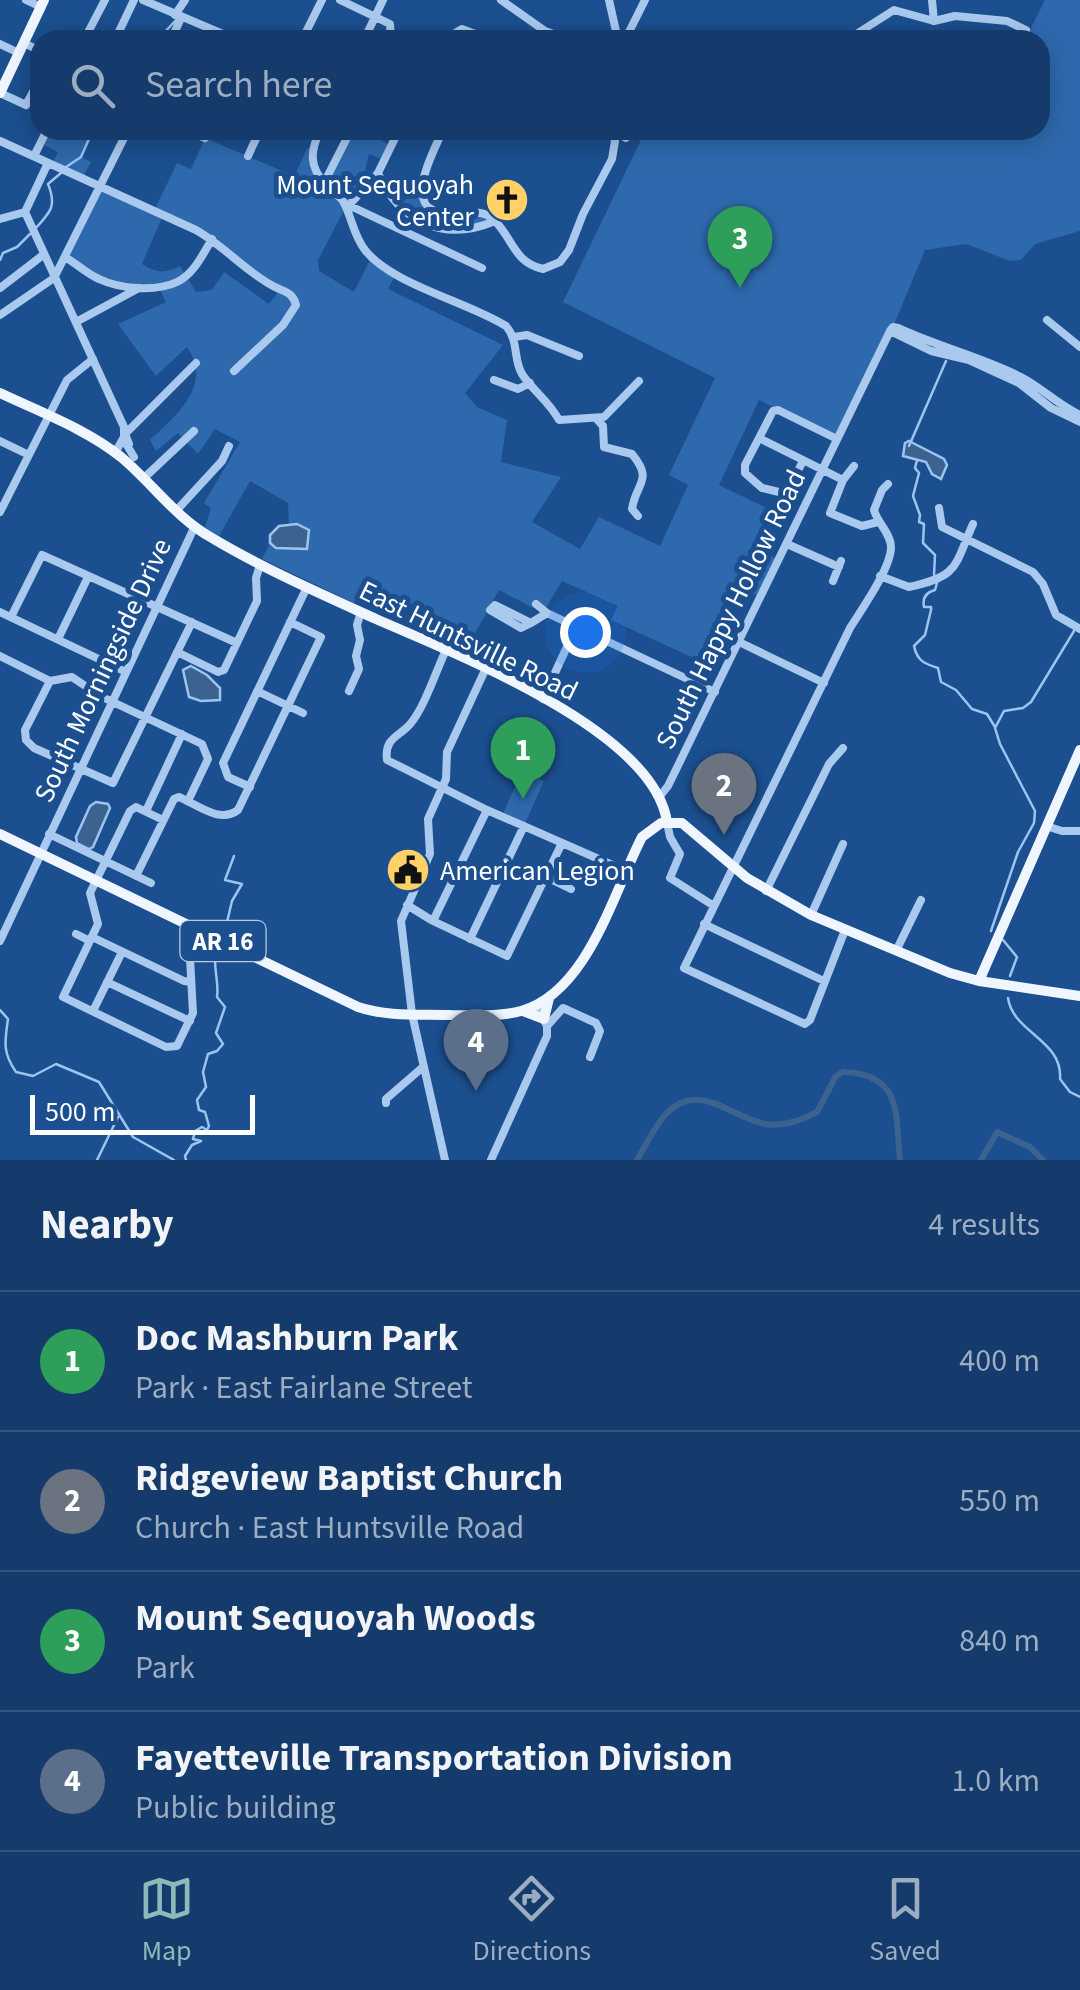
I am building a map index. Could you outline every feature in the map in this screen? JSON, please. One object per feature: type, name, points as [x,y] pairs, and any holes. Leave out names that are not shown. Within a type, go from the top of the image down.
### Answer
[{"type":"main road","points":[[31,30],[43,4]]},
{"type":"main road","points":[[1,89],[30,31]]},
{"type":"main road","name":"East Huntsville Road","points":[[0,393],[122,447],[144,478],[194,528],[260,565],[486,668],[611,742],[660,796],[667,822]]},
{"type":"main road","points":[[979,981],[1079,754]]},
{"type":"main road","points":[[667,822],[692,828],[733,867],[766,891],[845,930],[950,973],[1080,996]]},
{"type":"main road","name":"AR 16","points":[[0,834],[358,1007],[381,1013],[494,1015],[522,1010],[549,997],[579,966],[647,832],[667,822]]},
{"type":"main road","points":[[950,973],[975,970],[991,949]]},
{"type":"main road","points":[[522,1010],[545,1022],[549,997]]},
{"type":"street","points":[[26,0],[43,4]]},
{"type":"street","points":[[89,30],[105,0]]},
{"type":"street","points":[[120,30],[134,0]]},
{"type":"street","points":[[145,0],[216,30]]},
{"type":"street","points":[[174,30],[185,0]]},
{"type":"street","points":[[307,30],[322,0]]},
{"type":"street","points":[[340,0],[375,16],[393,30]]},
{"type":"street","points":[[369,30],[383,0]]},
{"type":"street","points":[[501,0],[544,30]]},
{"type":"street","points":[[608,0],[618,30]]},
{"type":"street","points":[[628,30],[644,0]]},
{"type":"street","points":[[932,0],[934,21]]},
{"type":"street","points":[[863,30],[894,10],[934,21],[955,16],[1007,22],[1026,30]]},
{"type":"street","points":[[0,44],[30,49]]},
{"type":"street","points":[[1,89],[26,105],[30,101]]},
{"type":"street","points":[[44,140],[40,159],[43,173],[25,212],[125,434]]},
{"type":"street","points":[[0,315],[54,278],[120,140]]},
{"type":"street","points":[[248,156],[255,140]]},
{"type":"street","points":[[316,140],[310,156],[324,183],[347,204],[482,268]]},
{"type":"street","points":[[324,183],[346,140]]},
{"type":"street","points":[[347,204],[378,173],[394,140]]},
{"type":"street","points":[[439,140],[421,181],[423,198],[436,211],[476,212],[495,221],[514,252],[531,266],[550,268],[563,259],[612,158],[614,140]]},
{"type":"street","points":[[615,145],[623,140]]},
{"type":"street","points":[[0,141],[212,239],[251,272],[291,294],[296,305],[284,325],[234,371]]},
{"type":"street","points":[[378,173],[384,190],[398,208],[417,222],[433,227],[482,226],[495,221]]},
{"type":"street","points":[[347,204],[358,240],[378,264],[497,320],[514,337],[520,371],[551,404],[559,420],[604,417],[639,381]]},
{"type":"street","points":[[398,208],[404,230]]},
{"type":"street","points":[[0,219],[25,212]]},
{"type":"street","points":[[65,257],[97,278],[139,288],[176,284],[200,260],[212,239]]},
{"type":"street","points":[[0,288],[44,255]]},
{"type":"street","points":[[76,322],[139,288]]},
{"type":"street","points":[[1047,320],[1080,346]]},
{"type":"street","name":"South Happy Hollow Road","points":[[660,796],[740,642],[890,331],[898,328],[934,349],[970,354],[1008,371],[1080,418]]},
{"type":"street","points":[[514,337],[527,335],[579,356]]},
{"type":"street","points":[[0,512],[70,376],[94,359]]},
{"type":"street","points":[[134,456],[122,447],[125,434],[196,363]]},
{"type":"street","points":[[494,380],[518,389],[530,383]]},
{"type":"street","points":[[783,492],[768,490],[745,473],[745,465],[772,411],[778,410],[838,440]]},
{"type":"street","points":[[596,418],[603,426],[604,447],[632,454],[644,473],[645,479],[632,502],[638,516]]},
{"type":"street","points":[[144,478],[194,431]]},
{"type":"street","points":[[760,439],[843,480]]},
{"type":"street","points":[[0,441],[29,455]]},
{"type":"street","points":[[176,511],[222,461],[229,446]]},
{"type":"street","points":[[732,459],[745,465]]},
{"type":"street","points":[[778,512],[783,492],[791,486],[803,461]]},
{"type":"street","points":[[854,466],[830,508],[831,516],[866,527],[878,522]]},
{"type":"street","points":[[845,930],[807,1024],[684,968],[880,576],[891,547],[878,522],[875,504],[888,484]]},
{"type":"street","points":[[939,508],[942,527],[1033,572],[1043,584],[1053,611],[1076,627]]},
{"type":"street","points":[[880,576],[909,587],[942,576],[956,567],[973,524]]},
{"type":"street","name":"South Morningside Drive","points":[[0,941],[194,528]]},
{"type":"street","points":[[787,544],[840,564],[833,581]]},
{"type":"street","points":[[11,617],[42,555],[237,643]]},
{"type":"street","points":[[177,652],[221,671],[257,601],[260,565]]},
{"type":"street","points":[[58,639],[88,577]]},
{"type":"street","points":[[250,788],[228,776],[223,766],[306,586]]},
{"type":"street","points":[[536,604],[547,613],[714,692]]},
{"type":"street","points":[[531,624],[502,607],[496,605],[490,610],[521,628],[540,621],[547,613]]},
{"type":"street","points":[[0,612],[126,672]]},
{"type":"street","points":[[349,690],[359,670],[357,625],[361,612]]},
{"type":"street","points":[[50,680],[25,730],[26,740],[108,783],[115,782],[192,622]]},
{"type":"street","points":[[136,876],[174,798],[221,816],[231,816],[238,810],[321,637],[290,622]]},
{"type":"street","points":[[543,699],[576,627]]},
{"type":"street","points":[[740,642],[824,683]]},
{"type":"street","points":[[446,650],[412,722],[394,736],[386,758],[487,810],[626,871]]},
{"type":"street","points":[[0,656],[50,680],[72,678],[202,744],[208,754],[188,801]]},
{"type":"street","points":[[444,1160],[412,1014],[401,921],[429,858],[428,819],[448,774],[447,752],[486,668]]},
{"type":"street","points":[[257,691],[303,713]]},
{"type":"street","points":[[146,811],[182,734]]},
{"type":"street","points":[[766,891],[829,764],[843,748]]},
{"type":"street","points":[[164,820],[132,809],[96,880],[90,898],[98,924],[63,998],[172,1048],[181,1040],[193,1013],[190,958],[203,931]]},
{"type":"street","points":[[433,921],[487,810]]},
{"type":"street","points":[[667,822],[680,854],[670,878],[714,906]]},
{"type":"street","points":[[470,938],[524,826]]},
{"type":"street","points":[[1046,826],[1062,832],[1080,830]]},
{"type":"street","points":[[49,834],[151,883]]},
{"type":"street","points":[[407,904],[433,921],[507,956],[562,843]]},
{"type":"street","points":[[811,915],[844,844]]},
{"type":"street","points":[[546,877],[571,888]]},
{"type":"street","points":[[896,951],[921,900]]},
{"type":"street","points":[[704,924],[824,982]]},
{"type":"street","points":[[76,934],[191,982]]},
{"type":"street","points":[[93,1012],[122,952]]},
{"type":"street","points":[[107,982],[190,1021]]},
{"type":"street","points":[[491,1160],[545,1040],[545,1022],[536,1004]]},
{"type":"street","points":[[545,1022],[563,1008],[596,1023],[600,1028],[590,1057]]},
{"type":"street","points":[[416,1034],[420,1023],[432,1014]]},
{"type":"street","points":[[386,1103],[386,1098],[423,1067]]},
{"type":"shaded area","points":[[1045,0],[1080,0],[1080,231],[1035,244],[1021,260],[1010,261],[966,244],[925,250],[893,327],[837,439],[759,400],[719,485],[771,510],[752,546],[779,560],[761,597],[737,586],[698,660],[611,620],[618,606],[562,581],[543,613],[499,590],[474,635],[364,583],[354,603],[262,559],[270,535],[279,526],[289,525],[288,503],[250,481],[219,536],[204,530],[211,508],[204,503],[240,442],[215,429],[198,454],[178,433],[156,451],[150,440],[180,409],[194,387],[194,361],[187,347],[156,376],[118,324],[166,302],[158,286],[103,281],[65,257],[101,187],[154,211],[177,163],[191,169],[204,140],[294,176],[313,144],[309,160],[324,184],[346,140],[381,140],[391,146],[384,160],[369,154],[365,170],[375,175],[357,198],[342,203],[343,212],[318,260],[319,271],[354,292],[370,260],[395,276],[388,289],[503,345],[465,393],[477,407],[507,420],[501,462],[561,477],[532,522],[580,549],[599,517],[660,546],[688,485],[669,475],[715,378],[563,302],[640,142],[1050,140],[1050,30],[1030,30]],"holes":[[[163,215],[212,239],[278,292],[269,304],[224,272],[212,290],[196,292],[180,266],[161,271],[142,264]]]},
{"type":"shaded area","points":[[89,140],[81,157],[91,162],[82,179],[52,165],[58,152],[40,143]]},
{"type":"shaded area","points":[[422,195],[436,211],[476,212],[495,221],[468,227],[445,226],[398,208],[407,198]]},
{"type":"shaded area","points":[[909,441],[944,459],[947,465],[941,479],[932,474],[926,462],[903,456]]},
{"type":"shaded area","points":[[297,524],[309,530],[307,549],[276,548],[270,543],[270,535],[279,526]]},
{"type":"shaded area","points":[[191,666],[220,688],[220,700],[189,697],[183,670]]},
{"type":"shaded area","points":[[522,771],[544,781],[524,826],[502,816]]},
{"type":"shaded area","points":[[96,802],[110,808],[89,849],[77,843],[76,837],[90,806]]},
{"type":"waterway","points":[[167,30],[176,20]]},
{"type":"waterway","points":[[66,167],[81,157],[89,140]]},
{"type":"waterway","points":[[34,230],[51,208],[48,184],[61,173]]},
{"type":"waterway","points":[[0,260],[3,253],[17,247],[30,234]]},
{"type":"waterway","points":[[909,446],[946,361]]},
{"type":"waterway","points":[[917,460],[915,468],[919,473],[913,496],[919,522],[924,524],[923,543],[935,555],[934,575]]},
{"type":"waterway","points":[[937,583],[935,590],[924,598],[924,607],[931,610],[925,635],[914,646],[915,651],[922,661],[938,668],[941,682],[956,690],[972,709],[987,714],[995,727]]},
{"type":"waterway","points":[[991,931],[1018,852],[1034,823],[1035,811],[995,728],[1004,711],[1023,708],[1031,702],[1074,631]]},
{"type":"waterway","points":[[223,939],[232,901],[242,884],[225,880],[234,856]]},
{"type":"waterway","points":[[1003,940],[1017,957],[1010,976]]},
{"type":"waterway","points":[[186,1160],[192,1145],[201,1141],[193,1139],[195,1131],[202,1127],[207,1130],[209,1126],[197,1100],[206,1087],[203,1072],[208,1054],[223,1044],[216,1033],[225,1007],[217,997],[215,959],[219,947]]},
{"type":"waterway","points":[[1008,998],[1019,1020],[1054,1055],[1060,1079],[1080,1097]]},
{"type":"waterway","points":[[0,1010],[8,1019],[7,1052],[16,1072],[33,1076],[56,1064],[99,1082],[133,1137],[174,1160]]},
{"type":"waterway","points":[[637,1160],[662,1119],[678,1104],[703,1100],[765,1124],[785,1124],[817,1112],[836,1076],[843,1072],[877,1080],[887,1089],[896,1113],[900,1160]]},
{"type":"waterway","points":[[97,1160],[118,1117]]},
{"type":"waterway","points":[[981,1160],[997,1132],[1030,1147],[1043,1160]]},
{"type":"place","name":"Mount Sequoyah Center","points":[[507,200]]},
{"type":"place","name":"Mount Sequoyah Woods","points":[[740,288]]},
{"type":"place","name":"Doc Mashburn Park","points":[[523,799]]},
{"type":"place","name":"Ridgeview Baptist Church","points":[[724,835]]},
{"type":"place","name":"American Legion","points":[[408,870]]},
{"type":"place","name":"Fayetteville Transportation Division","points":[[476,1091]]}]
